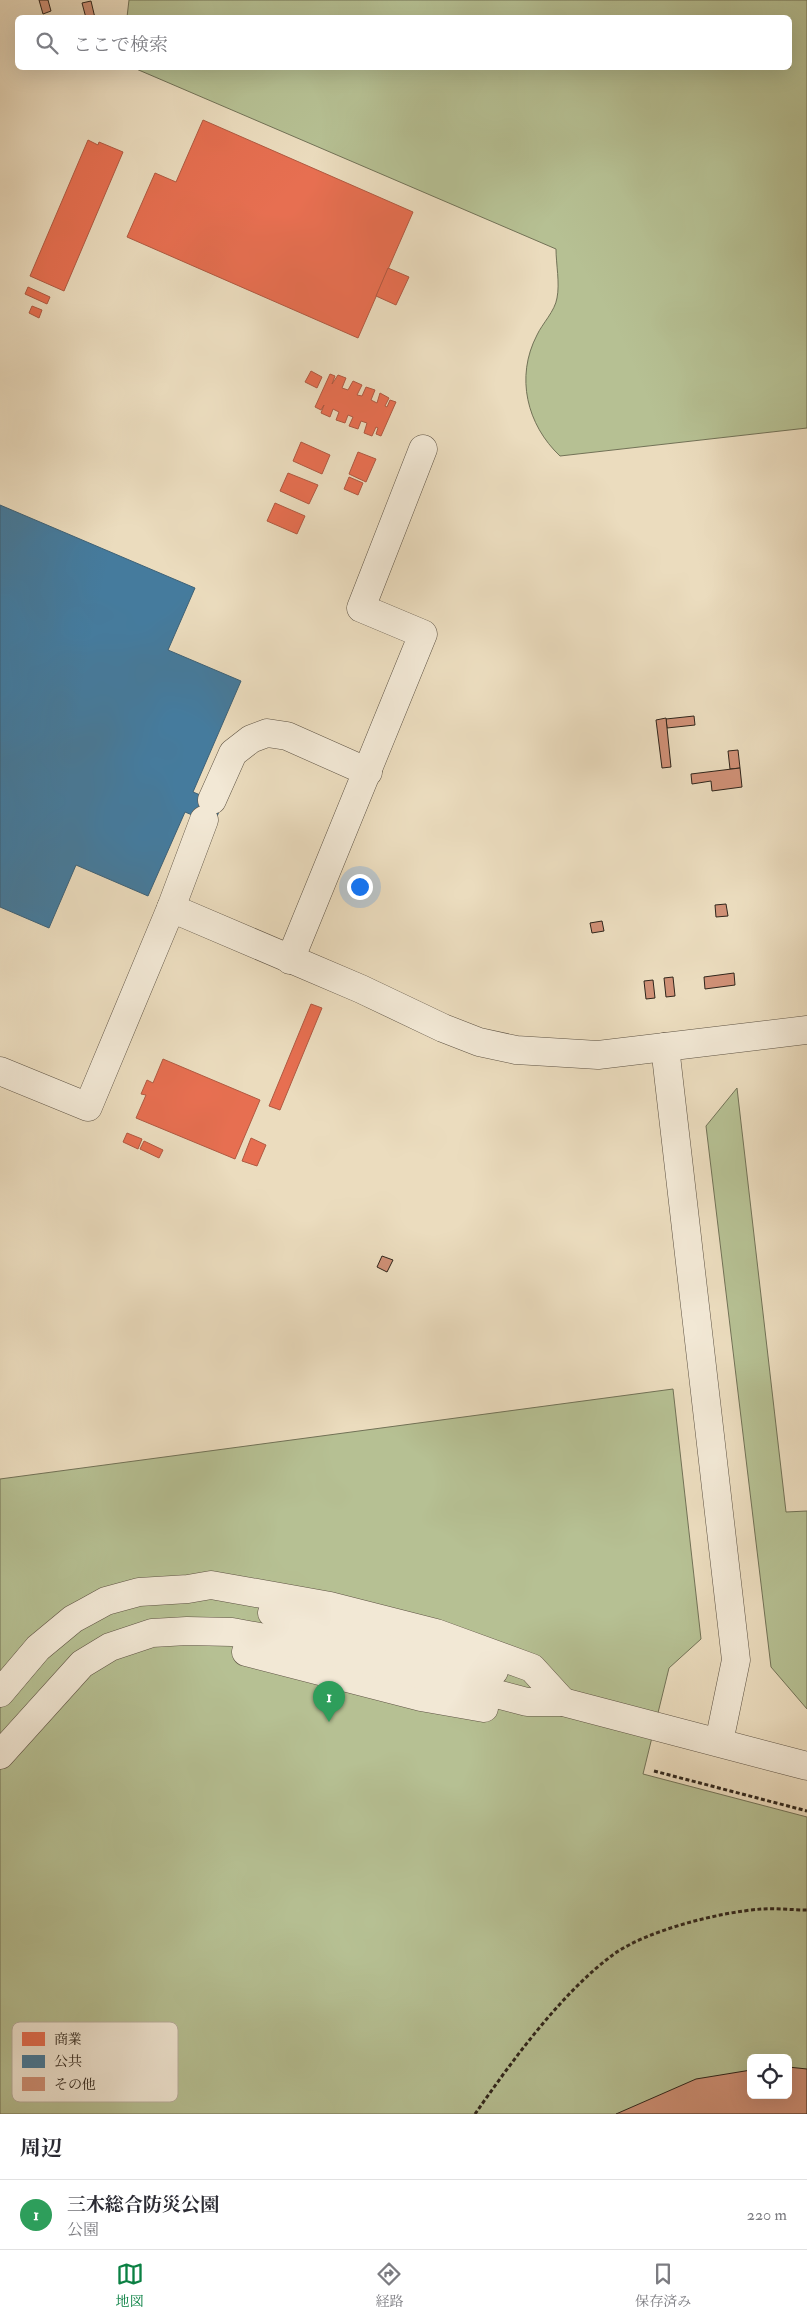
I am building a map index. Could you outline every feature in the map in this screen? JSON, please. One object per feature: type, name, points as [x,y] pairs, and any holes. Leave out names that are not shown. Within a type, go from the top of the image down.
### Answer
[{"type":"street","points":[[290,960],[423,634],[360,608],[423,449]]},
{"type":"street","points":[[0,1071],[88,1107],[171,908],[208,810],[233,753],[246,742],[267,733],[287,736],[368,772]]},
{"type":"street","points":[[171,908],[361,989],[443,1028],[479,1042],[516,1050],[598,1055],[807,1030]]},
{"type":"street","points":[[665,1047],[736,1660],[736,1668],[719,1742]]},
{"type":"street","points":[[0,1693],[38,1648],[73,1619],[106,1601],[139,1592],[188,1589],[212,1584],[330,1606],[436,1633],[532,1668],[563,1702],[807,1766]]},
{"type":"street","points":[[0,1755],[73,1673],[93,1656],[110,1646],[139,1636],[187,1630],[230,1648],[421,1697],[525,1716],[563,1702]]},
{"type":"path","points":[[654,1771],[807,1811]]},
{"type":"path","points":[[475,2114],[504,2073],[577,1986],[615,1954],[663,1930],[687,1923],[761,1909],[807,1910]]},
{"type":"green space","points":[[129,0],[807,0],[807,428],[560,456],[539,430],[532,415],[526,384],[530,351],[539,331],[556,303],[558,280],[556,249],[139,70],[792,70],[792,15],[127,15]]},
{"type":"green space","points":[[737,1088],[786,1512],[807,1511],[807,1709],[771,1667],[706,1126]]},
{"type":"green space","points":[[673,1389],[701,1639],[669,1668],[643,1774],[807,1817],[807,2114],[0,2114],[0,1479]]},
{"type":"building: 商業","points":[[203,120],[413,212],[358,338],[127,237],[155,173],[176,182]]},
{"type":"building: 商業","points":[[88,140],[98,145],[99,142],[123,152],[64,291],[30,276]]},
{"type":"building: 商業","points":[[388,268],[409,277],[396,305],[376,296]]},
{"type":"building: 商業","points":[[28,287],[50,297],[47,304],[25,294]]},
{"type":"building: 商業","points":[[32,306],[42,310],[39,318],[29,313]]},
{"type":"building: 商業","points":[[311,371],[322,377],[317,388],[305,382]]},
{"type":"building: 商業","points":[[330,374],[335,376],[332,384],[338,375],[346,378],[342,388],[348,390],[353,381],[362,385],[357,395],[362,396],[366,387],[375,390],[371,400],[377,403],[380,393],[389,398],[385,406],[387,407],[390,400],[396,402],[381,436],[376,434],[378,428],[376,427],[372,436],[364,433],[367,423],[361,421],[358,429],[349,426],[353,417],[348,415],[345,423],[336,420],[339,412],[333,409],[330,417],[321,413],[324,405],[321,410],[315,407]]},
{"type":"building: 商業","points":[[301,442],[330,455],[322,474],[293,461]]},
{"type":"building: 商業","points":[[358,452],[376,459],[366,482],[349,474]]},
{"type":"building: 商業","points":[[288,473],[318,485],[309,504],[280,491]]},
{"type":"building: 商業","points":[[349,477],[363,483],[358,495],[344,489]]},
{"type":"building: 商業","points":[[275,503],[305,516],[297,534],[267,521]]},
{"type":"building: 商業","points":[[311,1004],[322,1008],[280,1110],[269,1106]]},
{"type":"building: 商業","points":[[163,1059],[260,1100],[235,1159],[136,1118],[146,1095],[141,1094],[147,1080],[153,1083]]},
{"type":"building: 商業","points":[[127,1133],[142,1139],[138,1149],[123,1142]]},
{"type":"building: 商業","points":[[251,1138],[266,1145],[257,1166],[242,1161]]},
{"type":"building: 商業","points":[[144,1141],[163,1150],[159,1158],[140,1149]]},
{"type":"building: 公共","points":[[0,505],[195,588],[168,650],[241,681],[193,792],[222,804],[214,824],[185,812],[148,896],[76,865],[49,928],[0,907]]},
{"type":"building: その他","points":[[39,0],[48,0],[51,11],[43,14]]},
{"type":"building: その他","points":[[91,1],[94,15],[85,15],[82,3]]},
{"type":"building: その他","points":[[694,716],[695,725],[667,728],[666,719]]},
{"type":"building: その他","points":[[666,718],[671,767],[662,768],[656,720]]},
{"type":"building: その他","points":[[738,750],[740,768],[730,769],[728,751]]},
{"type":"building: その他","points":[[740,768],[742,787],[712,791],[711,781],[692,784],[691,774]]},
{"type":"building: その他","points":[[726,904],[728,916],[716,917],[715,905]]},
{"type":"building: その他","points":[[602,921],[604,931],[592,933],[590,923]]},
{"type":"building: その他","points":[[734,973],[735,985],[705,989],[704,977]]},
{"type":"building: その他","points":[[673,977],[675,996],[666,997],[664,978]]},
{"type":"building: その他","points":[[653,980],[655,998],[646,999],[644,981]]},
{"type":"building: その他","points":[[382,1256],[393,1260],[387,1272],[377,1267]]},
{"type":"building: その他","points":[[792,2067],[807,2069],[807,2114],[616,2114],[696,2079],[747,2071],[747,2099],[792,2099]]},
{"type":"place","name":"三木総合防災公園","points":[[329,1722]]}]
